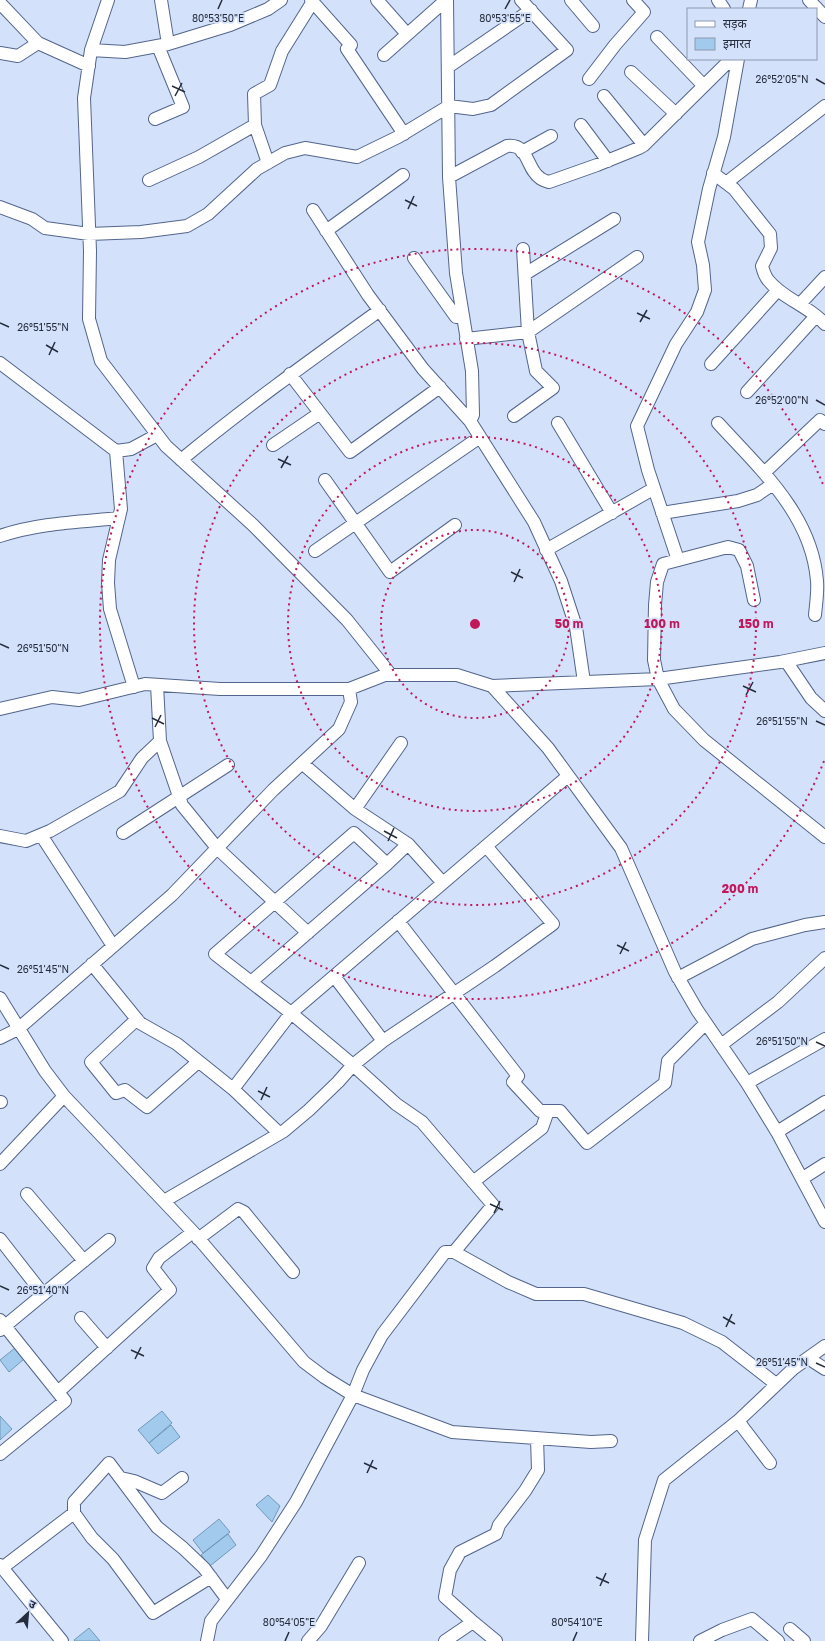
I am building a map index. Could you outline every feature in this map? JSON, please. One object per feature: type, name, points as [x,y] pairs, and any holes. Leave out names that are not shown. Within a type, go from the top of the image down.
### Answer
[{"type":"street","points":[[108,0],[91,50],[84,98],[89,234],[89,319],[101,361],[166,446],[253,525],[347,620],[391,675]]},
{"type":"street","points":[[155,119],[183,107],[163,45],[161,0]]},
{"type":"street","points":[[91,50],[125,52],[163,45],[230,25],[268,9],[281,0]]},
{"type":"street","points":[[377,0],[407,34]]},
{"type":"street","points":[[384,55],[447,0]]},
{"type":"street","points":[[447,0],[449,177],[456,273],[472,371],[473,415],[470,421]]},
{"type":"street","points":[[0,207],[32,219],[44,228],[89,234],[141,232],[187,226],[208,214],[257,169],[285,153],[304,148],[357,158],[404,134],[448,106],[472,109],[491,105],[567,50],[521,0]]},
{"type":"street","points":[[572,0],[593,26]]},
{"type":"street","points":[[589,79],[614,45],[644,12],[633,0]]},
{"type":"street","points":[[809,0],[817,8]]},
{"type":"street","points":[[268,163],[255,125],[254,94],[270,85],[282,51],[311,1],[352,45],[347,49],[404,134]]},
{"type":"street","points":[[0,3],[38,43],[89,66]]},
{"type":"street","points":[[817,8],[825,17]]},
{"type":"street","points":[[448,67],[531,10]]},
{"type":"street","points":[[657,37],[704,86]]},
{"type":"street","points":[[0,53],[18,56],[38,43]]},
{"type":"street","points":[[449,177],[507,146],[515,145],[520,148],[539,178],[549,182],[608,161],[644,145],[726,64],[737,61],[724,138],[713,173],[698,242],[703,265],[705,290],[697,312],[676,344],[637,426],[654,489],[678,560]]},
{"type":"street","points":[[631,72],[676,114]]},
{"type":"street","points":[[604,96],[644,145]]},
{"type":"street","points":[[726,183],[825,106]]},
{"type":"street","points":[[148,180],[199,157],[255,125]]},
{"type":"street","points":[[581,125],[608,161]]},
{"type":"street","points":[[522,152],[552,136]]},
{"type":"street","points":[[713,173],[734,189],[770,234],[771,248],[762,266],[768,279],[783,294],[800,304],[821,320],[747,392]]},
{"type":"street","points":[[326,231],[403,175]]},
{"type":"street","points":[[313,210],[380,310],[423,369],[470,421],[534,522],[561,581],[576,627],[584,682]]},
{"type":"street","points":[[525,274],[614,219]]},
{"type":"street","points":[[514,416],[553,388],[536,371],[528,332],[523,249]]},
{"type":"street","points":[[466,339],[528,332],[638,257]]},
{"type":"street","points":[[414,258],[456,317],[463,317]]},
{"type":"street","points":[[800,304],[825,277]]},
{"type":"street","points":[[712,364],[778,290]]},
{"type":"street","points":[[181,460],[290,374],[380,310]]},
{"type":"street","points":[[0,363],[116,451],[131,449],[157,435]]},
{"type":"street","points":[[290,374],[350,452],[440,387]]},
{"type":"street","points":[[273,446],[320,413]]},
{"type":"street","points":[[764,473],[820,420],[825,424]]},
{"type":"street","points":[[558,423],[612,513]]},
{"type":"street","points":[[718,423],[764,473],[793,510],[811,546],[817,581],[816,615]]},
{"type":"street","points":[[315,551],[480,437]]},
{"type":"street","points":[[116,451],[121,508],[109,560],[108,583],[110,609],[134,687]]},
{"type":"street","points":[[324,480],[390,572],[455,526]]},
{"type":"street","points":[[662,513],[738,501],[757,495],[772,484]]},
{"type":"street","points":[[546,550],[654,489]]},
{"type":"street","points":[[0,536],[14,531],[66,523],[119,518]]},
{"type":"street","points":[[754,600],[747,566],[739,550],[728,547],[663,564],[658,582],[655,605],[654,660],[658,679],[674,710],[704,740],[825,837]]},
{"type":"street","points":[[0,710],[52,697],[79,700],[145,684],[220,689],[349,689],[385,675],[457,675],[492,686],[658,679],[786,661],[825,653]]},
{"type":"street","points":[[786,661],[811,698],[825,711]]},
{"type":"street","points":[[158,685],[160,741],[182,805],[217,848],[308,934]]},
{"type":"street","points":[[492,686],[548,748],[621,848],[656,931],[678,978],[706,1023],[747,1083],[803,1178],[820,1199],[825,1222]]},
{"type":"street","points":[[0,1038],[18,1029],[172,894],[273,790],[303,764],[339,729],[351,702],[349,689]]},
{"type":"street","points":[[0,836],[26,841],[50,831],[120,791],[142,758],[160,741]]},
{"type":"street","points":[[355,809],[401,743]]},
{"type":"street","points":[[303,764],[355,809],[408,844],[443,883]]},
{"type":"street","points":[[123,834],[228,765]]},
{"type":"street","points":[[232,1089],[291,1013],[568,776]]},
{"type":"street","points":[[387,864],[354,833],[215,954],[291,1013],[353,1065],[396,1104],[422,1122],[493,1205],[454,1252]]},
{"type":"street","points":[[41,835],[113,946]]},
{"type":"street","points":[[251,982],[308,934],[408,844]]},
{"type":"street","points":[[164,1201],[279,1134],[309,1110],[353,1065],[383,1041],[553,924],[486,846]]},
{"type":"street","points":[[398,921],[455,992],[518,1076],[514,1082],[540,1111],[560,1111],[587,1143],[664,1083],[668,1061],[706,1023]]},
{"type":"street","points":[[678,978],[752,939],[805,925],[825,922]]},
{"type":"street","points":[[721,1045],[778,1002],[825,958]]},
{"type":"street","points":[[92,964],[140,1023],[177,1044],[232,1089],[279,1134]]},
{"type":"street","points":[[334,976],[383,1041]]},
{"type":"street","points":[[0,998],[45,1071],[64,1096],[196,1235],[304,1362],[324,1377],[353,1396],[452,1432],[591,1442],[611,1441]]},
{"type":"street","points":[[137,1019],[91,1062],[116,1093],[124,1090],[147,1107],[198,1062]]},
{"type":"street","points":[[747,1083],[825,1040]]},
{"type":"street","points":[[0,1164],[64,1096]]},
{"type":"street","points":[[777,1132],[825,1102]]},
{"type":"street","points":[[473,1182],[542,1128],[548,1111]]},
{"type":"street","points":[[803,1178],[825,1164]]},
{"type":"street","points":[[27,1194],[84,1261]]},
{"type":"street","points":[[58,1392],[170,1290],[153,1268],[159,1258],[238,1209],[244,1212],[293,1272]]},
{"type":"street","points":[[0,1239],[43,1294]]},
{"type":"street","points":[[0,1454],[65,1401],[2,1326],[109,1240]]},
{"type":"street","points":[[207,1641],[211,1621],[261,1556],[296,1502],[353,1396],[363,1370],[382,1335],[445,1252],[454,1252],[508,1282],[536,1294],[584,1294],[683,1323],[722,1342],[776,1384]]},
{"type":"street","points":[[80,1318],[107,1348]]},
{"type":"street","points":[[642,1641],[645,1540],[664,1480],[738,1421],[794,1368],[825,1346]]},
{"type":"street","points":[[808,1358],[825,1369]]},
{"type":"street","points":[[738,1421],[770,1463]]},
{"type":"street","points":[[496,1641],[445,1598],[450,1570],[460,1552],[496,1534],[499,1525],[525,1491],[538,1470],[537,1438]]},
{"type":"street","points":[[211,1577],[153,1613],[113,1559],[92,1538],[74,1513],[74,1502],[109,1463],[157,1527],[183,1548],[204,1568],[211,1577],[227,1600]]},
{"type":"street","points":[[121,1478],[134,1480],[162,1493],[182,1478]]},
{"type":"street","points":[[62,1641],[1,1566],[74,1513]]},
{"type":"street","points":[[308,1641],[321,1626],[359,1563]]},
{"type":"street","points":[[700,1641],[752,1618],[778,1641]]},
{"type":"street","points":[[445,1641],[472,1622]]},
{"type":"street","points":[[790,1629],[804,1641]]},
{"type":"building","points":[[15,1348],[24,1359],[9,1372],[0,1360]]},
{"type":"building","points":[[162,1411],[172,1423],[149,1443],[138,1430]]},
{"type":"building","points":[[0,1416],[12,1429],[0,1440]]},
{"type":"building","points":[[171,1425],[180,1437],[158,1454],[149,1443]]},
{"type":"building","points":[[268,1495],[280,1506],[272,1522],[256,1505]]},
{"type":"building","points":[[219,1519],[230,1532],[203,1553],[193,1540]]},
{"type":"building","points":[[228,1534],[236,1545],[210,1566],[201,1555]]},
{"type":"building","points":[[89,1628],[100,1641],[74,1640]]}]
